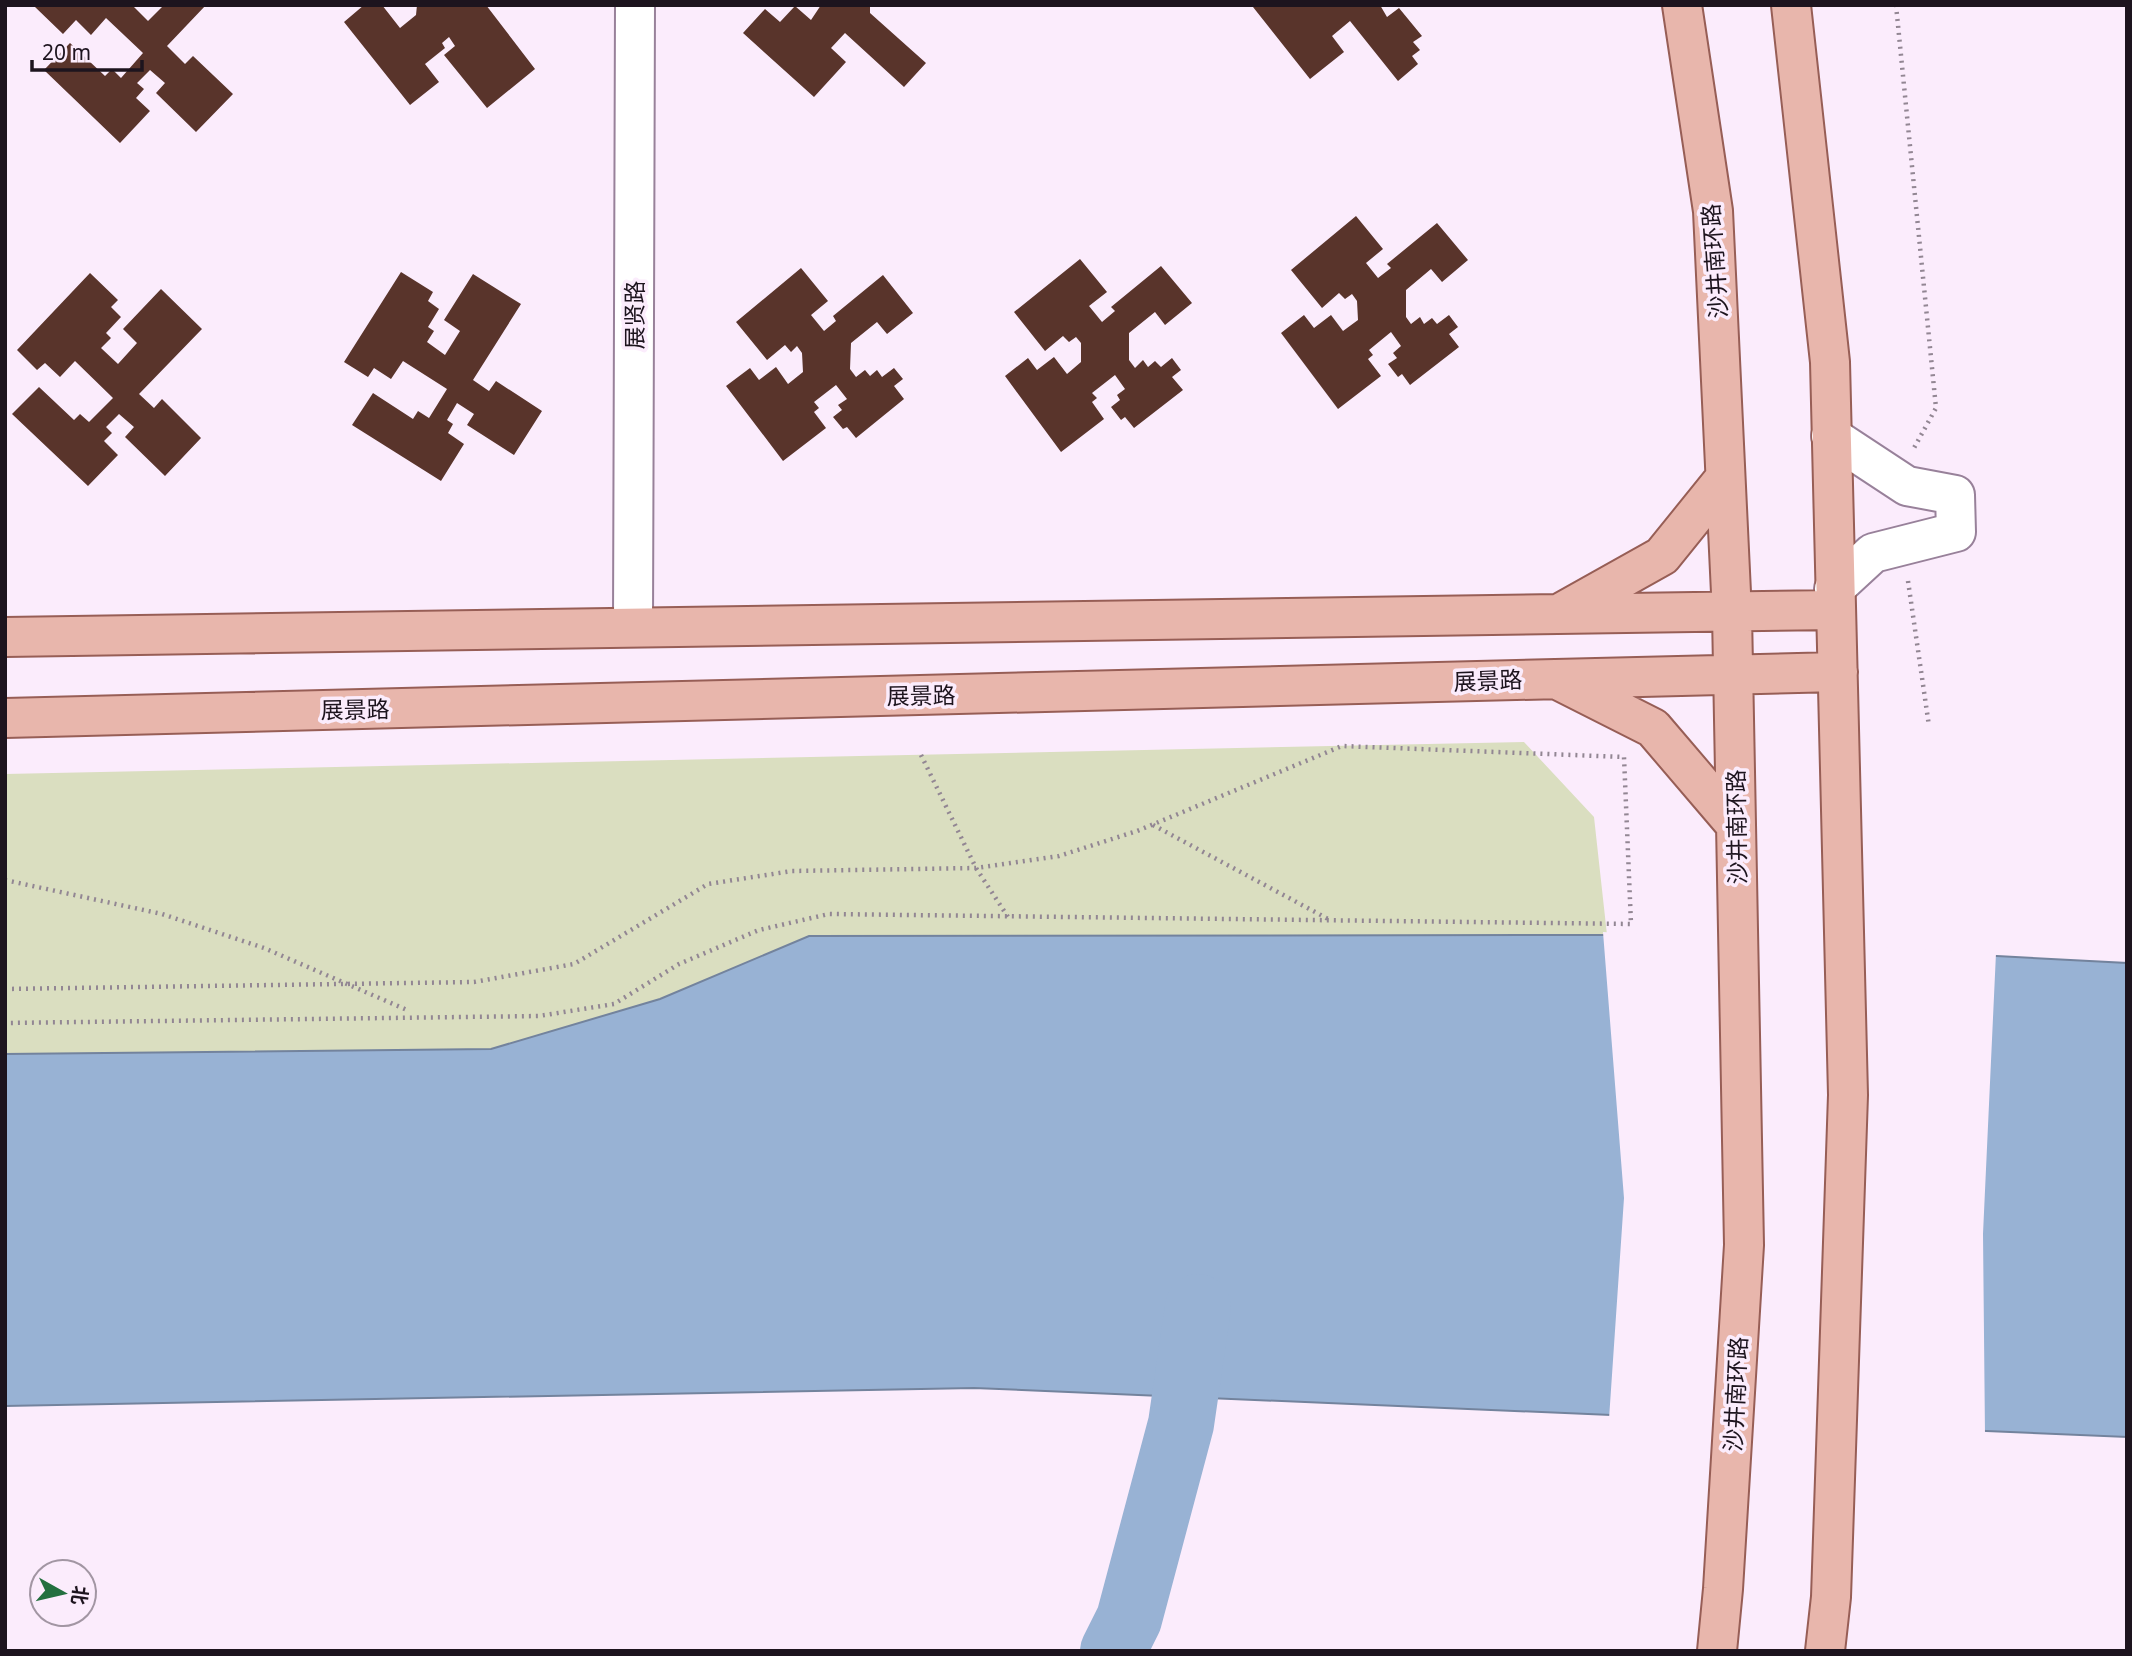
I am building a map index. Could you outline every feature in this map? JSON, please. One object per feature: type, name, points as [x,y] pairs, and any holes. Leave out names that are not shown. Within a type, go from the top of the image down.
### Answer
[{"type":"main road","name":"沙井南环路","points":[[1682,5],[1713,211],[1732,614],[1744,1245],[1717,1651]]},
{"type":"main road","points":[[1791,5],[1830,362],[1848,1096],[1831,1597],[1825,1651]]},
{"type":"main road","points":[[1559,614],[1662,555],[1726,478]]},
{"type":"main road","points":[[5,638],[633,626],[1732,614],[1835,599]]},
{"type":"main road","name":"展景路","points":[[5,718],[1733,672],[1838,672]]},
{"type":"main road","points":[[1555,678],[1653,728],[1735,824]]},
{"type":"street","name":"展贤路","points":[[633,626],[635,5]]},
{"type":"street","points":[[1831,436],[1907,486],[1955,495],[1956,532],[1873,553],[1835,599]]},
{"type":"path","points":[[1896,5],[1936,408],[1908,460],[1907,486]]},
{"type":"path","points":[[1906,543],[1906,564],[1928,726]]},
{"type":"path","points":[[5,989],[474,982],[574,964],[709,884],[792,871],[976,868],[1059,856],[1152,825],[1342,747],[1624,757],[1631,924],[829,914],[759,930],[679,964],[614,1004],[539,1016],[5,1023]]},
{"type":"path","points":[[921,755],[976,868],[1008,917]]},
{"type":"path","points":[[1152,825],[1332,921]]},
{"type":"path","points":[[5,880],[162,914],[264,948],[407,1010]]},
{"type":"green space","points":[[1524,742],[1594,817],[1607,935],[809,936],[660,999],[491,1049],[5,1054],[5,774]]},
{"type":"water","points":[[1607,935],[2127,963],[2127,1437],[974,1388],[5,1406],[5,1054],[491,1049],[660,999],[809,936]]},
{"type":"pier","points":[[1603,932],[1996,953],[1983,1234],[1985,1435],[1609,1419],[1624,1198]]},
{"type":"building","points":[[132,5],[148,21],[164,5],[206,5],[167,46],[185,64],[193,56],[233,94],[196,132],[156,93],[165,83],[150,70],[137,83],[144,89],[136,98],[150,111],[120,143],[44,70],[70,43],[105,76],[112,69],[121,78],[143,53],[106,18],[91,35],[76,20],[63,34],[35,7]]},
{"type":"building","points":[[364,5],[382,5],[400,28],[416,15],[417,5],[486,5],[535,69],[487,108],[444,55],[455,46],[449,37],[442,43],[445,48],[425,64],[439,82],[410,105],[344,22]]},
{"type":"building","points":[[821,5],[870,5],[870,13],[926,63],[904,87],[845,33],[831,48],[846,62],[814,97],[743,33],[765,9],[780,22],[795,6],[811,20]]},
{"type":"building","points":[[1380,5],[1387,17],[1399,8],[1422,36],[1413,42],[1420,50],[1412,56],[1418,64],[1398,81],[1350,21],[1332,36],[1344,52],[1310,79],[1253,7]]},
{"type":"building","points":[[1356,216],[1383,249],[1366,263],[1378,278],[1391,268],[1387,264],[1437,223],[1468,260],[1442,282],[1431,269],[1406,290],[1406,317],[1411,324],[1420,317],[1424,324],[1432,318],[1437,324],[1449,315],[1458,327],[1449,334],[1459,347],[1410,385],[1402,374],[1398,377],[1388,364],[1397,358],[1393,353],[1401,346],[1391,332],[1369,350],[1373,355],[1368,359],[1381,376],[1338,409],[1281,333],[1304,315],[1314,328],[1331,315],[1343,331],[1358,320],[1357,301],[1352,294],[1345,299],[1339,293],[1322,308],[1291,270]]},
{"type":"building","points":[[1080,259],[1107,292],[1089,306],[1102,322],[1115,311],[1111,307],[1161,266],[1192,303],[1165,325],[1155,312],[1129,333],[1129,360],[1135,368],[1143,360],[1148,367],[1155,361],[1161,367],[1172,358],[1181,370],[1172,377],[1183,390],[1134,428],[1125,417],[1121,420],[1111,407],[1120,400],[1117,395],[1125,389],[1115,375],[1092,393],[1097,398],[1092,402],[1104,419],[1061,452],[1005,376],[1028,358],[1037,370],[1054,357],[1067,374],[1081,362],[1081,343],[1076,337],[1069,342],[1063,336],[1045,351],[1014,312]]},
{"type":"building","points":[[801,268],[828,301],[811,315],[824,331],[836,321],[833,316],[883,275],[913,313],[887,334],[877,322],[851,343],[850,369],[856,377],[865,370],[870,376],[877,370],[882,377],[894,368],[903,379],[894,386],[904,399],[856,438],[847,427],[843,429],[833,417],[842,410],[838,405],[847,399],[836,385],[814,402],[819,408],[814,412],[826,428],[783,461],[726,386],[750,368],[759,380],[776,367],[788,384],[803,372],[802,353],[797,346],[791,352],[785,345],[767,360],[736,322]]},
{"type":"building","points":[[401,272],[433,292],[428,301],[439,309],[428,327],[434,331],[427,342],[445,355],[460,331],[444,320],[473,274],[521,304],[473,380],[489,391],[496,381],[542,411],[514,455],[467,425],[474,414],[457,403],[447,420],[453,424],[448,433],[464,444],[441,481],[352,425],[373,393],[413,419],[418,411],[429,418],[447,389],[403,361],[391,379],[374,368],[368,377],[344,362]]},
{"type":"building","points":[[90,273],[118,300],[111,307],[121,317],[106,333],[111,338],[101,348],[118,364],[137,343],[123,329],[161,289],[202,329],[139,394],[154,408],[162,399],[201,438],[165,476],[125,437],[134,427],[119,414],[106,427],[112,433],[104,441],[118,455],[88,486],[12,414],[39,387],[74,420],[80,414],[89,422],[113,398],[75,361],[60,377],[45,363],[37,370],[17,350]]},
{"type":"waterway","points":[[1113,1651],[1129,1619],[1181,1424],[1198,1307]]}]
